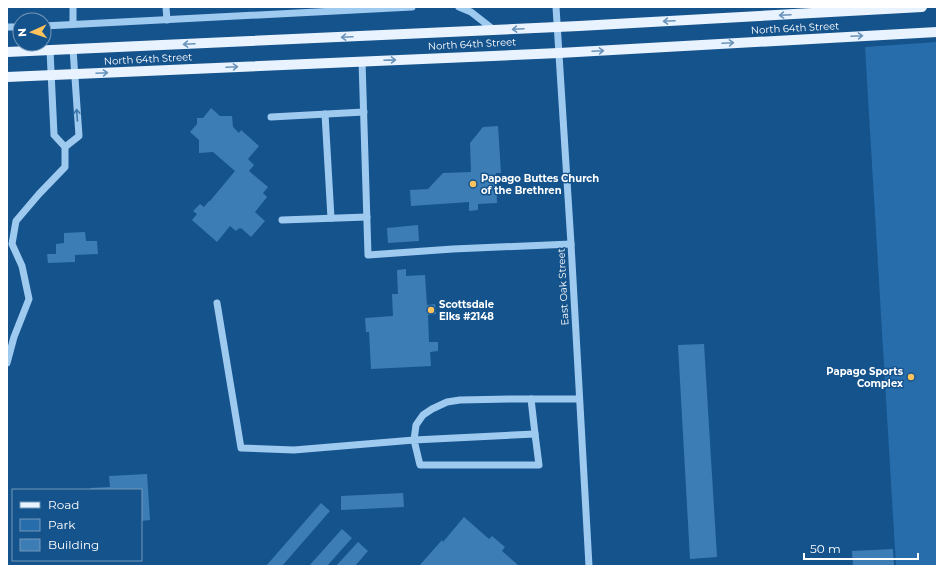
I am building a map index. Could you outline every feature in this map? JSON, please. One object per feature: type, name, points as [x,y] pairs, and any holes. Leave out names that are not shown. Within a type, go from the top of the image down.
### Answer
[{"type":"main road","name":"North 64th Street","points":[[52,50],[557,27],[922,7]]},
{"type":"main road","name":"North 64th Street","points":[[7,77],[559,53],[937,32]]},
{"type":"street","points":[[73,7],[74,24]]},
{"type":"street","points":[[166,7],[167,20]]},
{"type":"street","points":[[52,25],[412,7]]},
{"type":"street","name":"North 64th Street","points":[[459,7],[471,12],[494,30]]},
{"type":"street","name":"East Oak Street","points":[[556,7],[589,566]]},
{"type":"street","points":[[65,147],[79,136],[73,49]]},
{"type":"street","points":[[7,363],[14,337],[29,299],[22,266],[12,244],[16,221],[65,167],[65,147],[54,135],[50,52]]},
{"type":"street","points":[[362,61],[368,254],[571,244]]},
{"type":"street","points":[[271,117],[364,112]]},
{"type":"street","points":[[325,114],[330,218]]},
{"type":"street","points":[[282,220],[366,217]]},
{"type":"street","points":[[217,303],[241,448],[294,450],[414,440],[535,434]]},
{"type":"street","points":[[531,399],[539,465],[420,465],[414,440],[416,425],[423,415],[447,402],[468,400],[514,399],[531,399],[579,399]]},
{"type":"green space","name":"Papago Sports Complex","points":[[937,42],[937,566],[896,566],[865,47]]},
{"type":"building","points":[[211,108],[220,116],[232,116],[233,127],[239,133],[241,130],[259,146],[248,159],[254,165],[249,171],[268,187],[263,193],[267,197],[255,212],[265,221],[251,237],[241,228],[236,231],[230,226],[217,242],[192,220],[197,214],[193,211],[200,204],[204,207],[235,171],[213,152],[199,153],[199,140],[190,132],[197,124],[197,118],[203,118]]},
{"type":"building","points":[[498,126],[501,173],[496,173],[497,203],[478,204],[478,210],[469,211],[469,202],[411,206],[410,190],[428,189],[443,173],[471,172],[470,143],[483,127]]},
{"type":"building","points":[[418,225],[419,241],[388,243],[387,228]]},
{"type":"building","points":[[85,232],[86,241],[97,241],[98,254],[75,255],[75,262],[48,263],[47,254],[56,254],[56,244],[64,243],[64,233]]},
{"type":"building","points":[[406,269],[406,276],[425,275],[427,305],[435,304],[436,314],[428,315],[429,342],[438,342],[438,351],[430,352],[431,366],[371,369],[369,332],[366,332],[365,318],[393,316],[392,294],[398,294],[397,270]]},
{"type":"building","points":[[704,344],[717,557],[690,559],[678,345]]},
{"type":"building","points":[[147,474],[150,520],[142,521],[142,489],[90,489],[110,487],[109,476]]},
{"type":"building","points":[[403,493],[404,507],[341,510],[341,496]]},
{"type":"building","points":[[321,503],[330,511],[282,566],[266,566]]},
{"type":"building","points":[[464,517],[489,539],[492,536],[505,547],[502,551],[519,566],[419,566],[442,540],[443,542]]},
{"type":"building","points":[[342,529],[352,538],[327,566],[309,566]]},
{"type":"building","points":[[358,542],[368,551],[355,566],[336,566]]},
{"type":"building","points":[[893,549],[894,566],[853,566],[852,551]]},
{"type":"place","name":"Papago Buttes Church of the Brethren","points":[[473,184]]},
{"type":"place","name":"Scottsdale Elks #2148","points":[[431,310]]},
{"type":"place","name":"Papago Sports Complex","points":[[911,377]]}]
